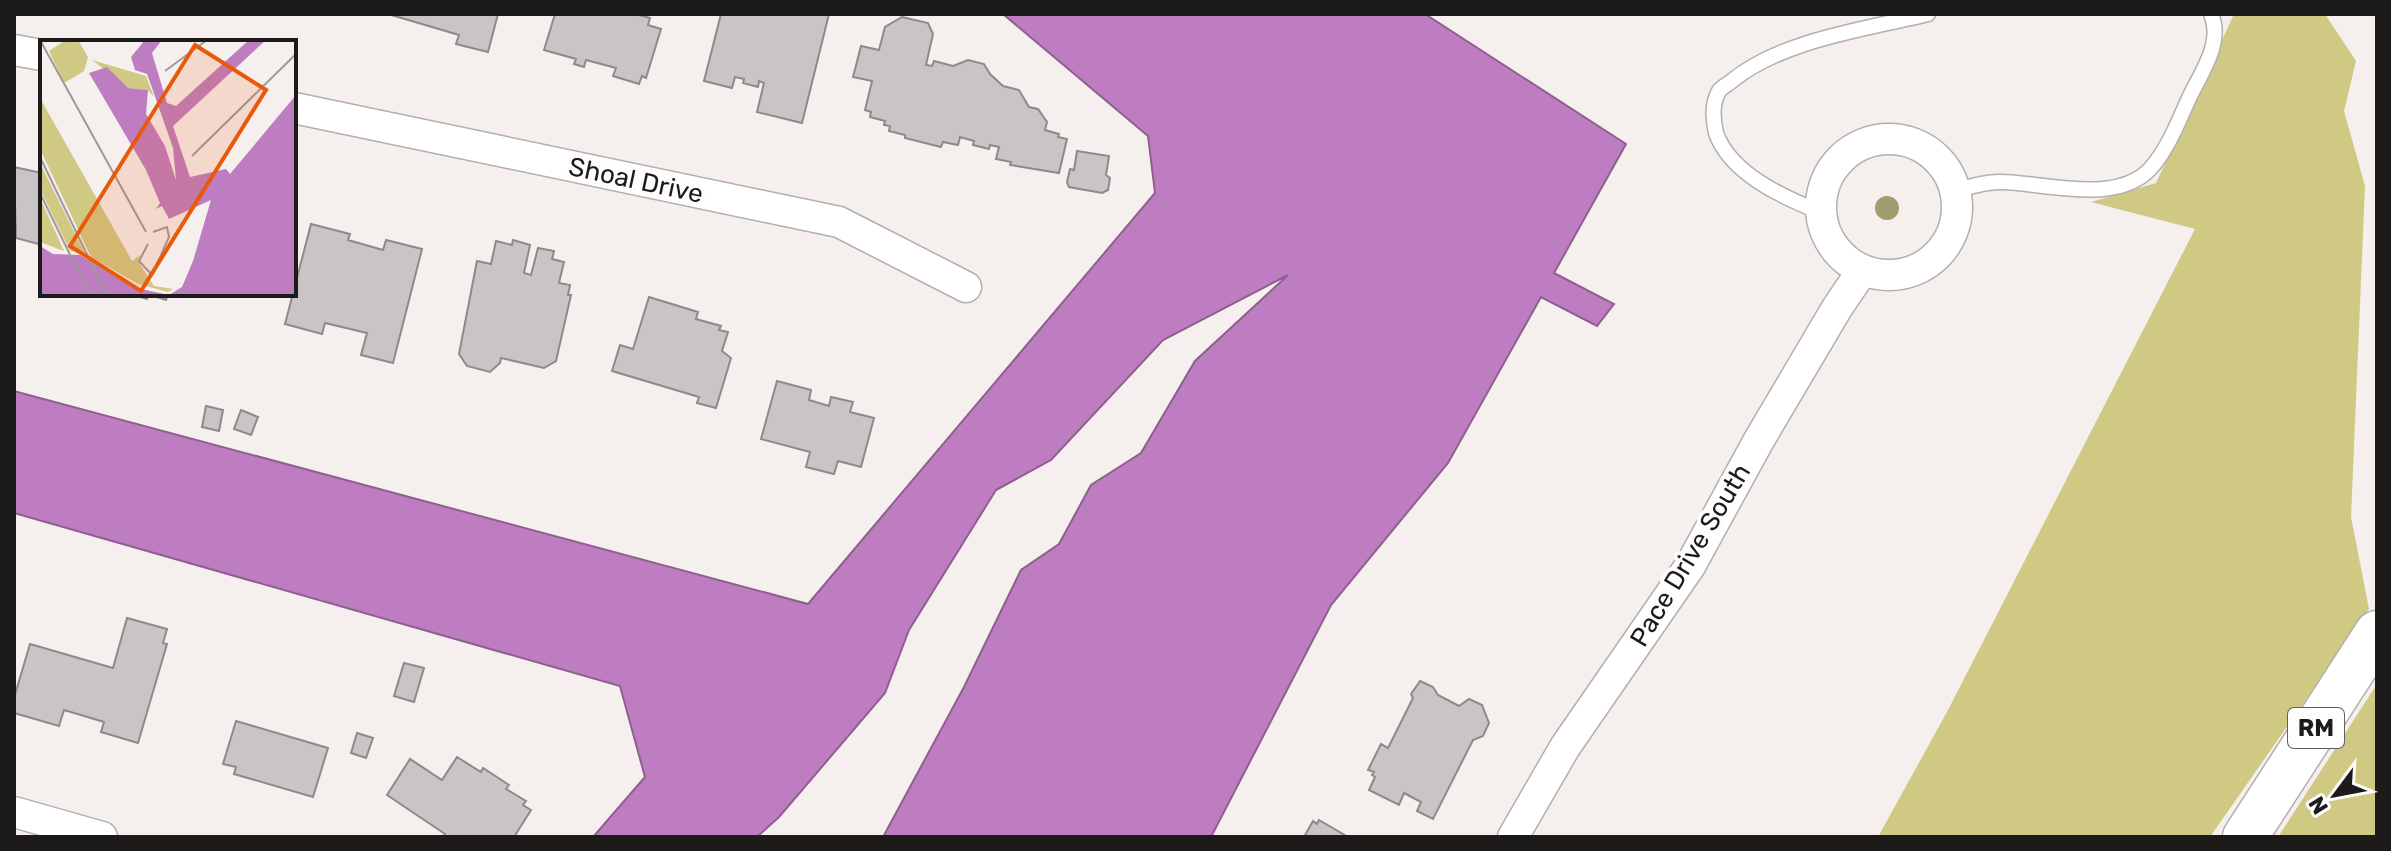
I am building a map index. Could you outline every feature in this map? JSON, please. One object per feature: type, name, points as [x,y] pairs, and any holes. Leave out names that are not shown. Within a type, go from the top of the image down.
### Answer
[{"type":"highway","name":"RM","points":[[2249,830],[2377,633]]},
{"type":"street","points":[[14,50],[40,55]]},
{"type":"street","name":"Shoal Drive","points":[[296,108],[839,222],[966,287]]},
{"type":"street","points":[[1899,139],[1922,147],[1934,156],[1948,174],[1954,191],[1956,220],[1948,243],[1925,266],[1903,274],[1886,276],[1862,271],[1842,258],[1826,235],[1820,212],[1828,176],[1848,151],[1870,141],[1899,139]]},
{"type":"street","name":"Pace Drive South","points":[[1513,837],[1565,747],[1690,566],[1759,440],[1862,271]]},
{"type":"street","points":[[14,812],[102,837]]},
{"type":"lane","points":[[1820,212],[1737,166],[1720,142],[1712,119],[1720,91],[1741,73],[1779,51],[1928,14]]},
{"type":"lane","points":[[1954,191],[2000,181],[2115,188],[2134,181],[2148,170],[2164,150],[2213,49],[2215,24],[2211,14]]},
{"type":"shaded area","points":[[1003,14],[1425,14],[1626,144],[1554,273],[1614,304],[1597,326],[1541,297],[1448,463],[1331,605],[1211,837],[883,837],[964,687],[1021,570],[1059,544],[1091,485],[1141,453],[1195,361],[1288,275],[1163,340],[1051,460],[996,490],[909,630],[885,693],[779,817],[757,837],[593,837],[645,777],[620,686],[14,513],[14,391],[808,604],[1155,193],[1148,136]]},
{"type":"shaded area","points":[[2234,14],[2325,14],[2356,61],[2344,111],[2365,186],[2351,517],[2369,609],[2210,837],[1878,837],[1948,710],[2195,229],[2091,202],[2156,183]]},
{"type":"shaded area","points":[[2377,684],[2377,837],[2278,837]]},
{"type":"building","points":[[388,14],[498,14],[488,52],[456,44],[459,35]]},
{"type":"building","points":[[555,14],[636,14],[650,18],[648,25],[661,29],[646,78],[642,76],[639,84],[613,76],[616,68],[586,60],[584,67],[574,64],[576,59],[544,50]]},
{"type":"building","points":[[721,14],[829,14],[802,123],[757,112],[764,83],[759,81],[758,87],[735,77],[732,88],[704,81]]},
{"type":"building","points":[[902,17],[928,23],[933,34],[926,65],[932,66],[934,61],[953,66],[968,60],[984,64],[1003,86],[1019,90],[1029,107],[1038,109],[1047,122],[1045,130],[1067,139],[1059,173],[1010,165],[1011,162],[996,159],[999,147],[990,145],[989,149],[973,145],[974,141],[960,137],[958,145],[943,142],[941,147],[905,138],[905,135],[889,131],[890,126],[884,125],[885,121],[870,117],[871,112],[865,110],[872,81],[853,77],[861,46],[879,50],[885,27]]},
{"type":"building","points":[[1077,151],[1109,156],[1106,175],[1110,178],[1108,190],[1102,193],[1069,187],[1067,182],[1070,169],[1074,170]]},
{"type":"building","points":[[14,167],[40,173],[40,244],[16,238]]},
{"type":"building","points":[[311,224],[350,234],[348,240],[383,250],[386,240],[422,249],[393,363],[361,355],[367,333],[325,323],[322,334],[285,324],[292,296],[296,296],[296,282]]},
{"type":"building","points":[[513,240],[530,245],[524,273],[531,275],[538,248],[554,251],[552,259],[564,262],[559,283],[570,285],[568,295],[571,295],[556,361],[544,368],[501,358],[490,372],[467,366],[459,354],[477,261],[491,264],[496,241],[512,245]]},
{"type":"building","points":[[649,297],[698,312],[696,319],[721,326],[719,330],[728,332],[722,351],[731,358],[716,408],[697,403],[699,397],[612,371],[620,345],[633,349]]},
{"type":"building","points":[[777,381],[811,390],[809,400],[829,406],[831,397],[853,402],[850,412],[874,418],[861,467],[838,461],[834,474],[806,467],[810,452],[761,439]]},
{"type":"building","points":[[206,406],[223,410],[219,431],[202,427]]},
{"type":"building","points":[[241,410],[258,417],[251,435],[234,429]]},
{"type":"building","points":[[127,618],[167,629],[163,643],[167,644],[138,743],[101,732],[104,722],[64,710],[59,726],[14,713],[14,698],[30,644],[113,668]]},
{"type":"building","points":[[404,663],[424,668],[414,702],[394,696]]},
{"type":"building","points":[[1420,681],[1459,706],[1469,699],[1482,705],[1489,723],[1483,736],[1473,740],[1433,819],[1417,811],[1421,802],[1404,793],[1399,805],[1369,790],[1375,777],[1372,775],[1374,772],[1368,770],[1381,744],[1388,748],[1413,698],[1411,694]]},
{"type":"building","points":[[236,721],[328,748],[313,797],[234,774],[236,767],[223,764]]},
{"type":"building","points":[[357,733],[373,738],[366,758],[351,753]]},
{"type":"building","points":[[457,757],[481,772],[483,768],[509,785],[506,789],[526,801],[523,805],[531,810],[514,837],[443,837],[445,834],[387,795],[410,759],[442,780]]},
{"type":"building","points":[[1319,820],[1348,837],[1304,837],[1313,821],[1317,824]]}]
